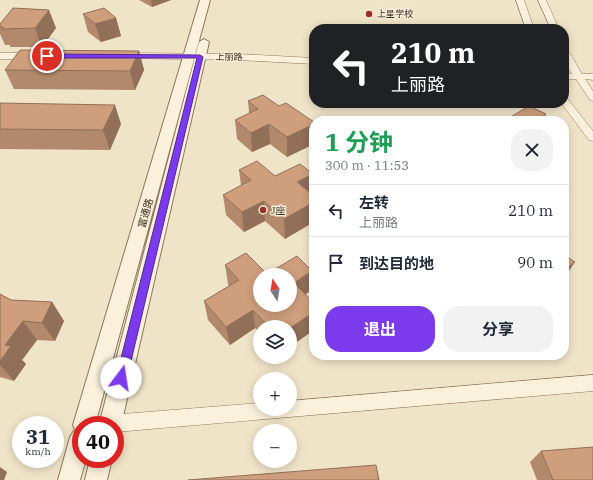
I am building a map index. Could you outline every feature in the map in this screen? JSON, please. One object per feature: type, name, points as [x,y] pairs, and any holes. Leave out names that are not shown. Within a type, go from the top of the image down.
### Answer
[{"type":"street","name":"富通路","points":[[112,416],[194,57],[205,0]]},
{"type":"street","name":"富通路","points":[[87,416],[194,57],[214,0]]},
{"type":"street","points":[[520,0],[528,24]]},
{"type":"street","points":[[542,0],[553,24]]},
{"type":"street","points":[[0,56],[47,56]]},
{"type":"street","name":"上丽路","points":[[117,56],[194,57],[309,62]]},
{"type":"street","points":[[569,59],[593,98]]},
{"type":"street","points":[[569,76],[593,77]]},
{"type":"street","points":[[569,107],[593,138]]},
{"type":"street","points":[[297,408],[593,383]]},
{"type":"street","points":[[124,424],[253,412]]},
{"type":"street","points":[[69,480],[72,468]]},
{"type":"street","points":[[96,480],[99,468]]},
{"type":"building","points":[[13,8],[49,10],[35,28],[2,29],[4,27],[0,27],[0,24]]},
{"type":"building","points":[[104,8],[116,18],[95,24],[83,14]]},
{"type":"building","points":[[20,50],[139,51],[130,71],[5,70]]},
{"type":"building","points":[[263,95],[279,106],[286,103],[309,119],[309,126],[287,137],[269,124],[251,133],[235,120],[258,109],[248,101]]},
{"type":"building","points":[[0,103],[115,105],[103,130],[0,129]]},
{"type":"building","points":[[526,108],[533,108],[546,114],[543,116],[512,116]]},
{"type":"building","points":[[257,161],[275,176],[300,164],[309,171],[309,176],[297,182],[309,192],[309,205],[284,219],[264,201],[242,212],[223,195],[251,180],[239,170]]},
{"type":"building","points":[[246,253],[261,268],[253,268],[253,310],[226,327],[204,301],[239,280],[225,265]]},
{"type":"building","points":[[297,256],[309,268],[309,273],[297,281],[297,268],[277,268]]},
{"type":"building","points":[[569,258],[575,262],[569,267]]},
{"type":"building","points":[[297,286],[309,298],[309,315],[297,323],[297,320],[262,320],[255,312],[297,312]]},
{"type":"building","points":[[0,294],[11,300],[52,302],[42,323],[23,321],[5,345],[11,346],[0,361]]},
{"type":"building","points":[[593,447],[593,480],[553,480],[541,451]]},
{"type":"building","points":[[376,465],[379,480],[188,480]]},
{"type":"place","name":"上星学校","points":[[369,14]]},
{"type":"place","name":"J座","points":[[263,210]]},
{"type":"route","points":[[47,56],[200,57],[121,378]]}]
